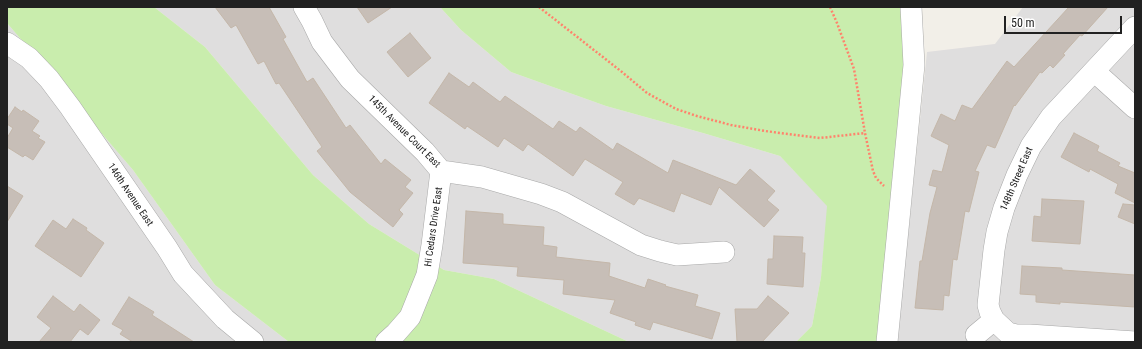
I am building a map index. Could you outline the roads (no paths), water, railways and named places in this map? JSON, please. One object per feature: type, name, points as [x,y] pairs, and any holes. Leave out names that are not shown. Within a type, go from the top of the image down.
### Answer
[{"type":"street","name":"145th Avenue Court East","points":[[304,7],[322,42],[350,79],[425,152],[442,171],[482,177],[541,194],[562,202],[641,244],[660,251],[677,255],[724,252]]},
{"type":"street","points":[[887,342],[914,65],[911,7]]},
{"type":"street","name":"148th Street East","points":[[994,320],[988,305],[994,250],[1004,208],[1017,175],[1031,146],[1051,117],[1135,27]]},
{"type":"street","name":"146th Avenue East","points":[[8,47],[29,58],[49,79],[167,248],[183,274],[225,318],[253,342]]},
{"type":"street","points":[[1094,71],[1135,108]]},
{"type":"street","name":"Hi Cedars Drive East","points":[[386,342],[396,333],[410,316],[427,274],[442,171]]},
{"type":"street","points":[[976,335],[994,320],[1008,333],[1016,335],[1135,342]]}]
